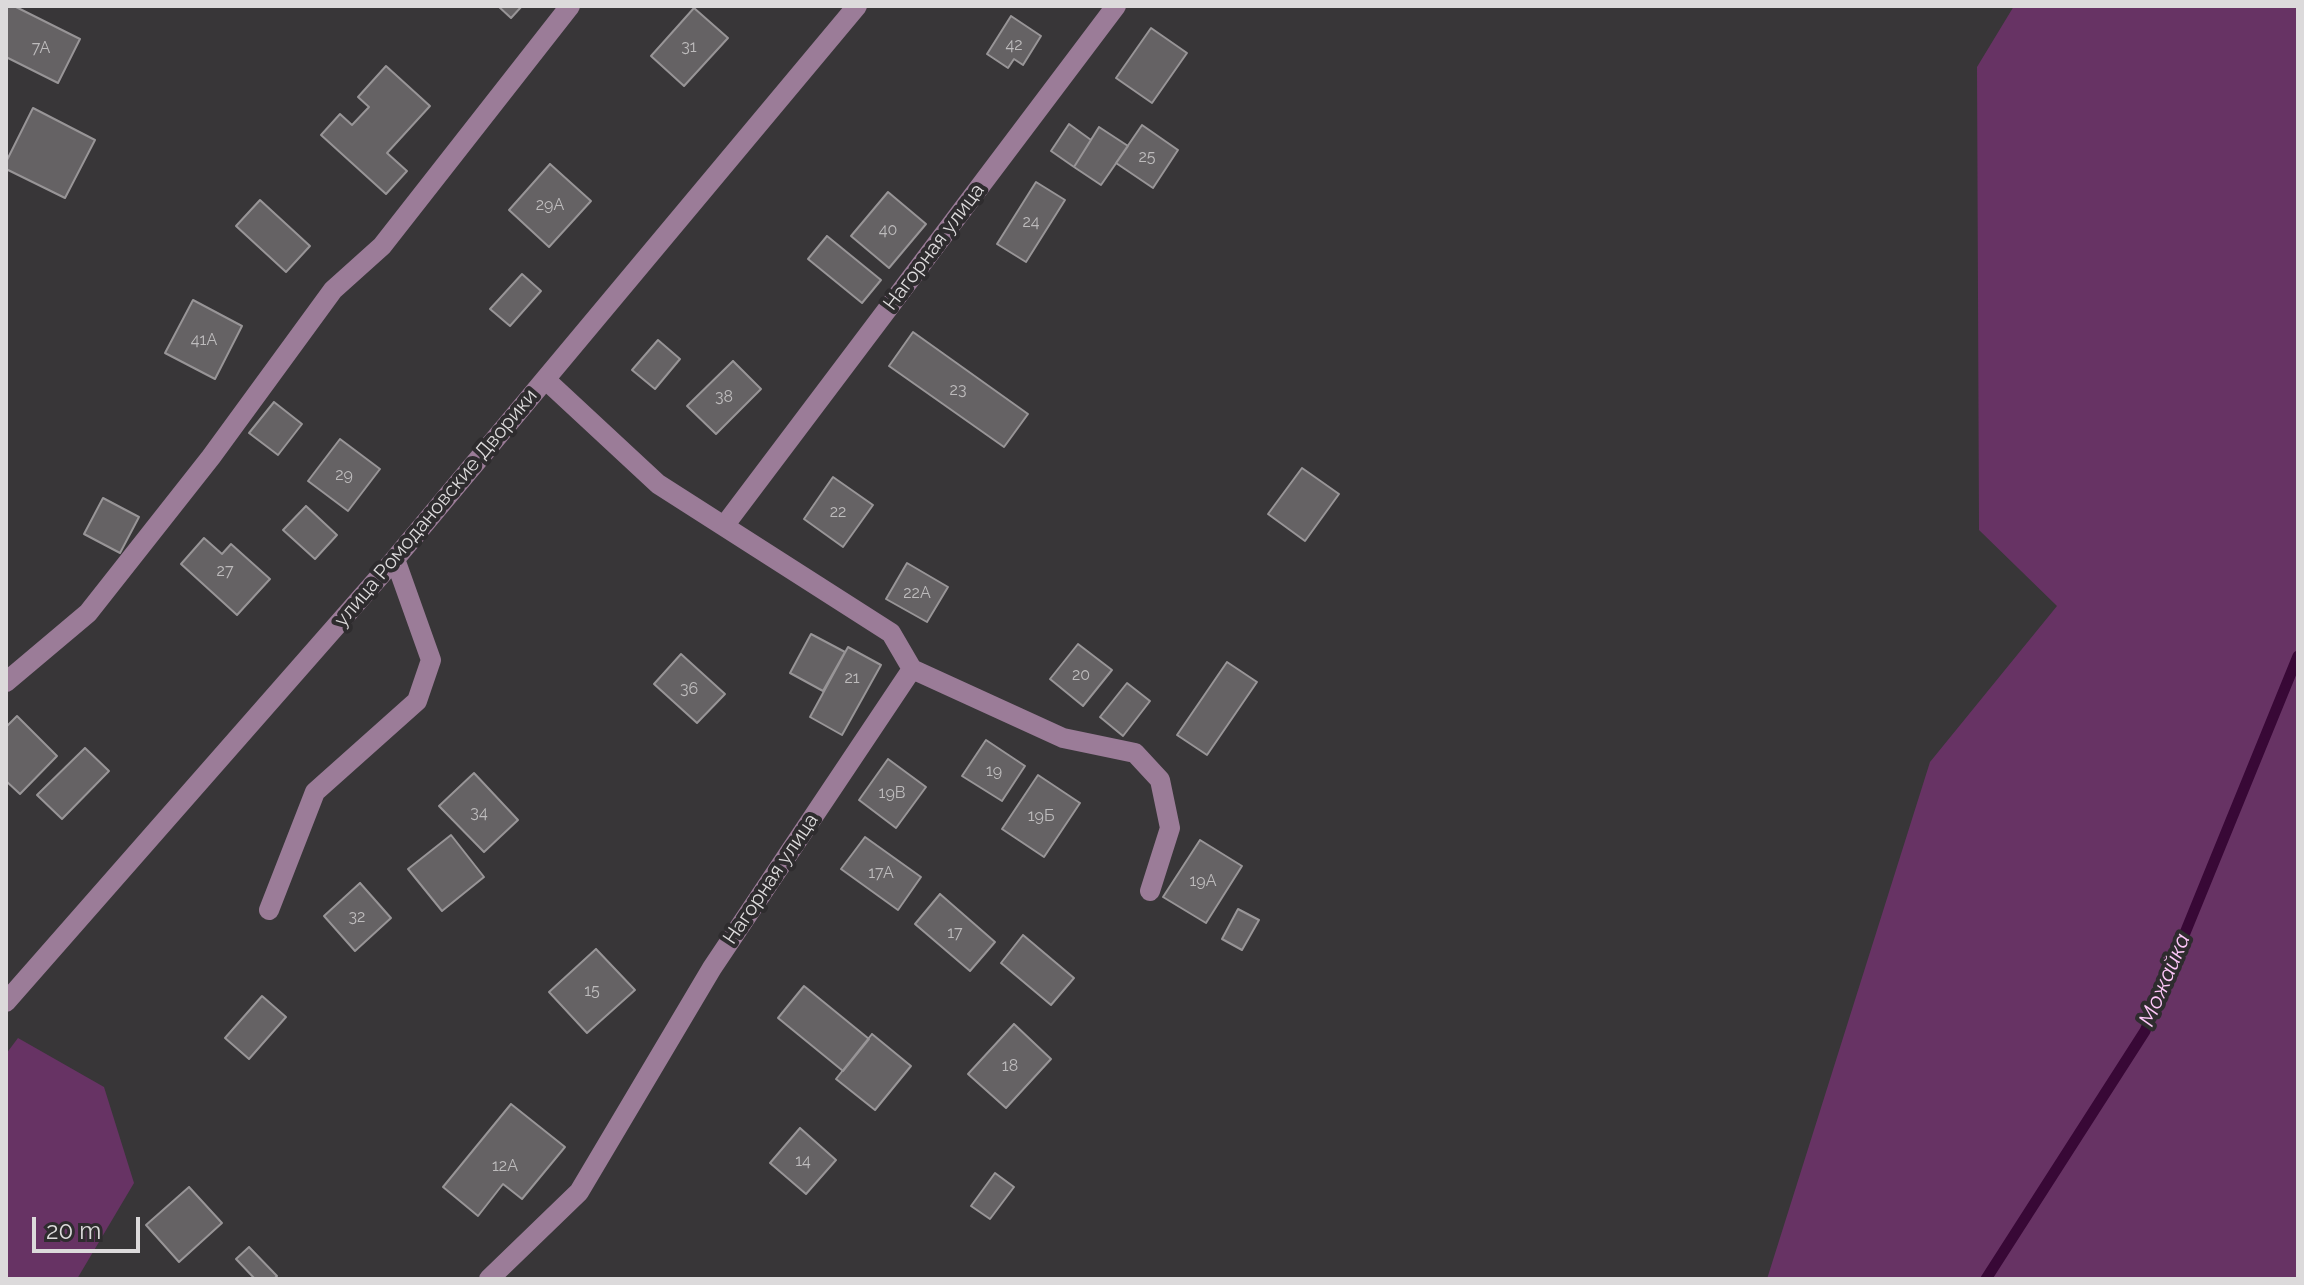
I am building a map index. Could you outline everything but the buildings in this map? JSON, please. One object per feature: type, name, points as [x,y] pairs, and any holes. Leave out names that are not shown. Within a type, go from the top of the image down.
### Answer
[{"type":"street","points":[[6,682],[88,613],[211,457],[333,290],[382,246],[570,6]]},
{"type":"street","name":"улица Ромодановские Дворики","points":[[6,1002],[395,559],[857,6]]},
{"type":"street","name":"Нагорная улица","points":[[724,526],[1116,6]]},
{"type":"street","points":[[546,380],[658,484],[891,633],[912,669],[1063,738],[1135,753],[1160,780],[1170,828],[1150,891]]},
{"type":"street","points":[[269,910],[315,792],[417,701],[431,660],[395,559]]},
{"type":"street","name":"Нагорная улица","points":[[489,1279],[579,1192],[712,968],[912,669]]},
{"type":"shaded area","points":[[2014,6],[2298,6],[2298,1279],[1767,1279],[1930,762],[2057,606],[1979,530],[1977,67]]},
{"type":"shaded area","points":[[18,1038],[104,1087],[134,1183],[77,1279],[6,1279],[6,1054]]},
{"type":"waterway","name":"Можайка","points":[[1986,1279],[2145,1031],[2298,656]]}]
